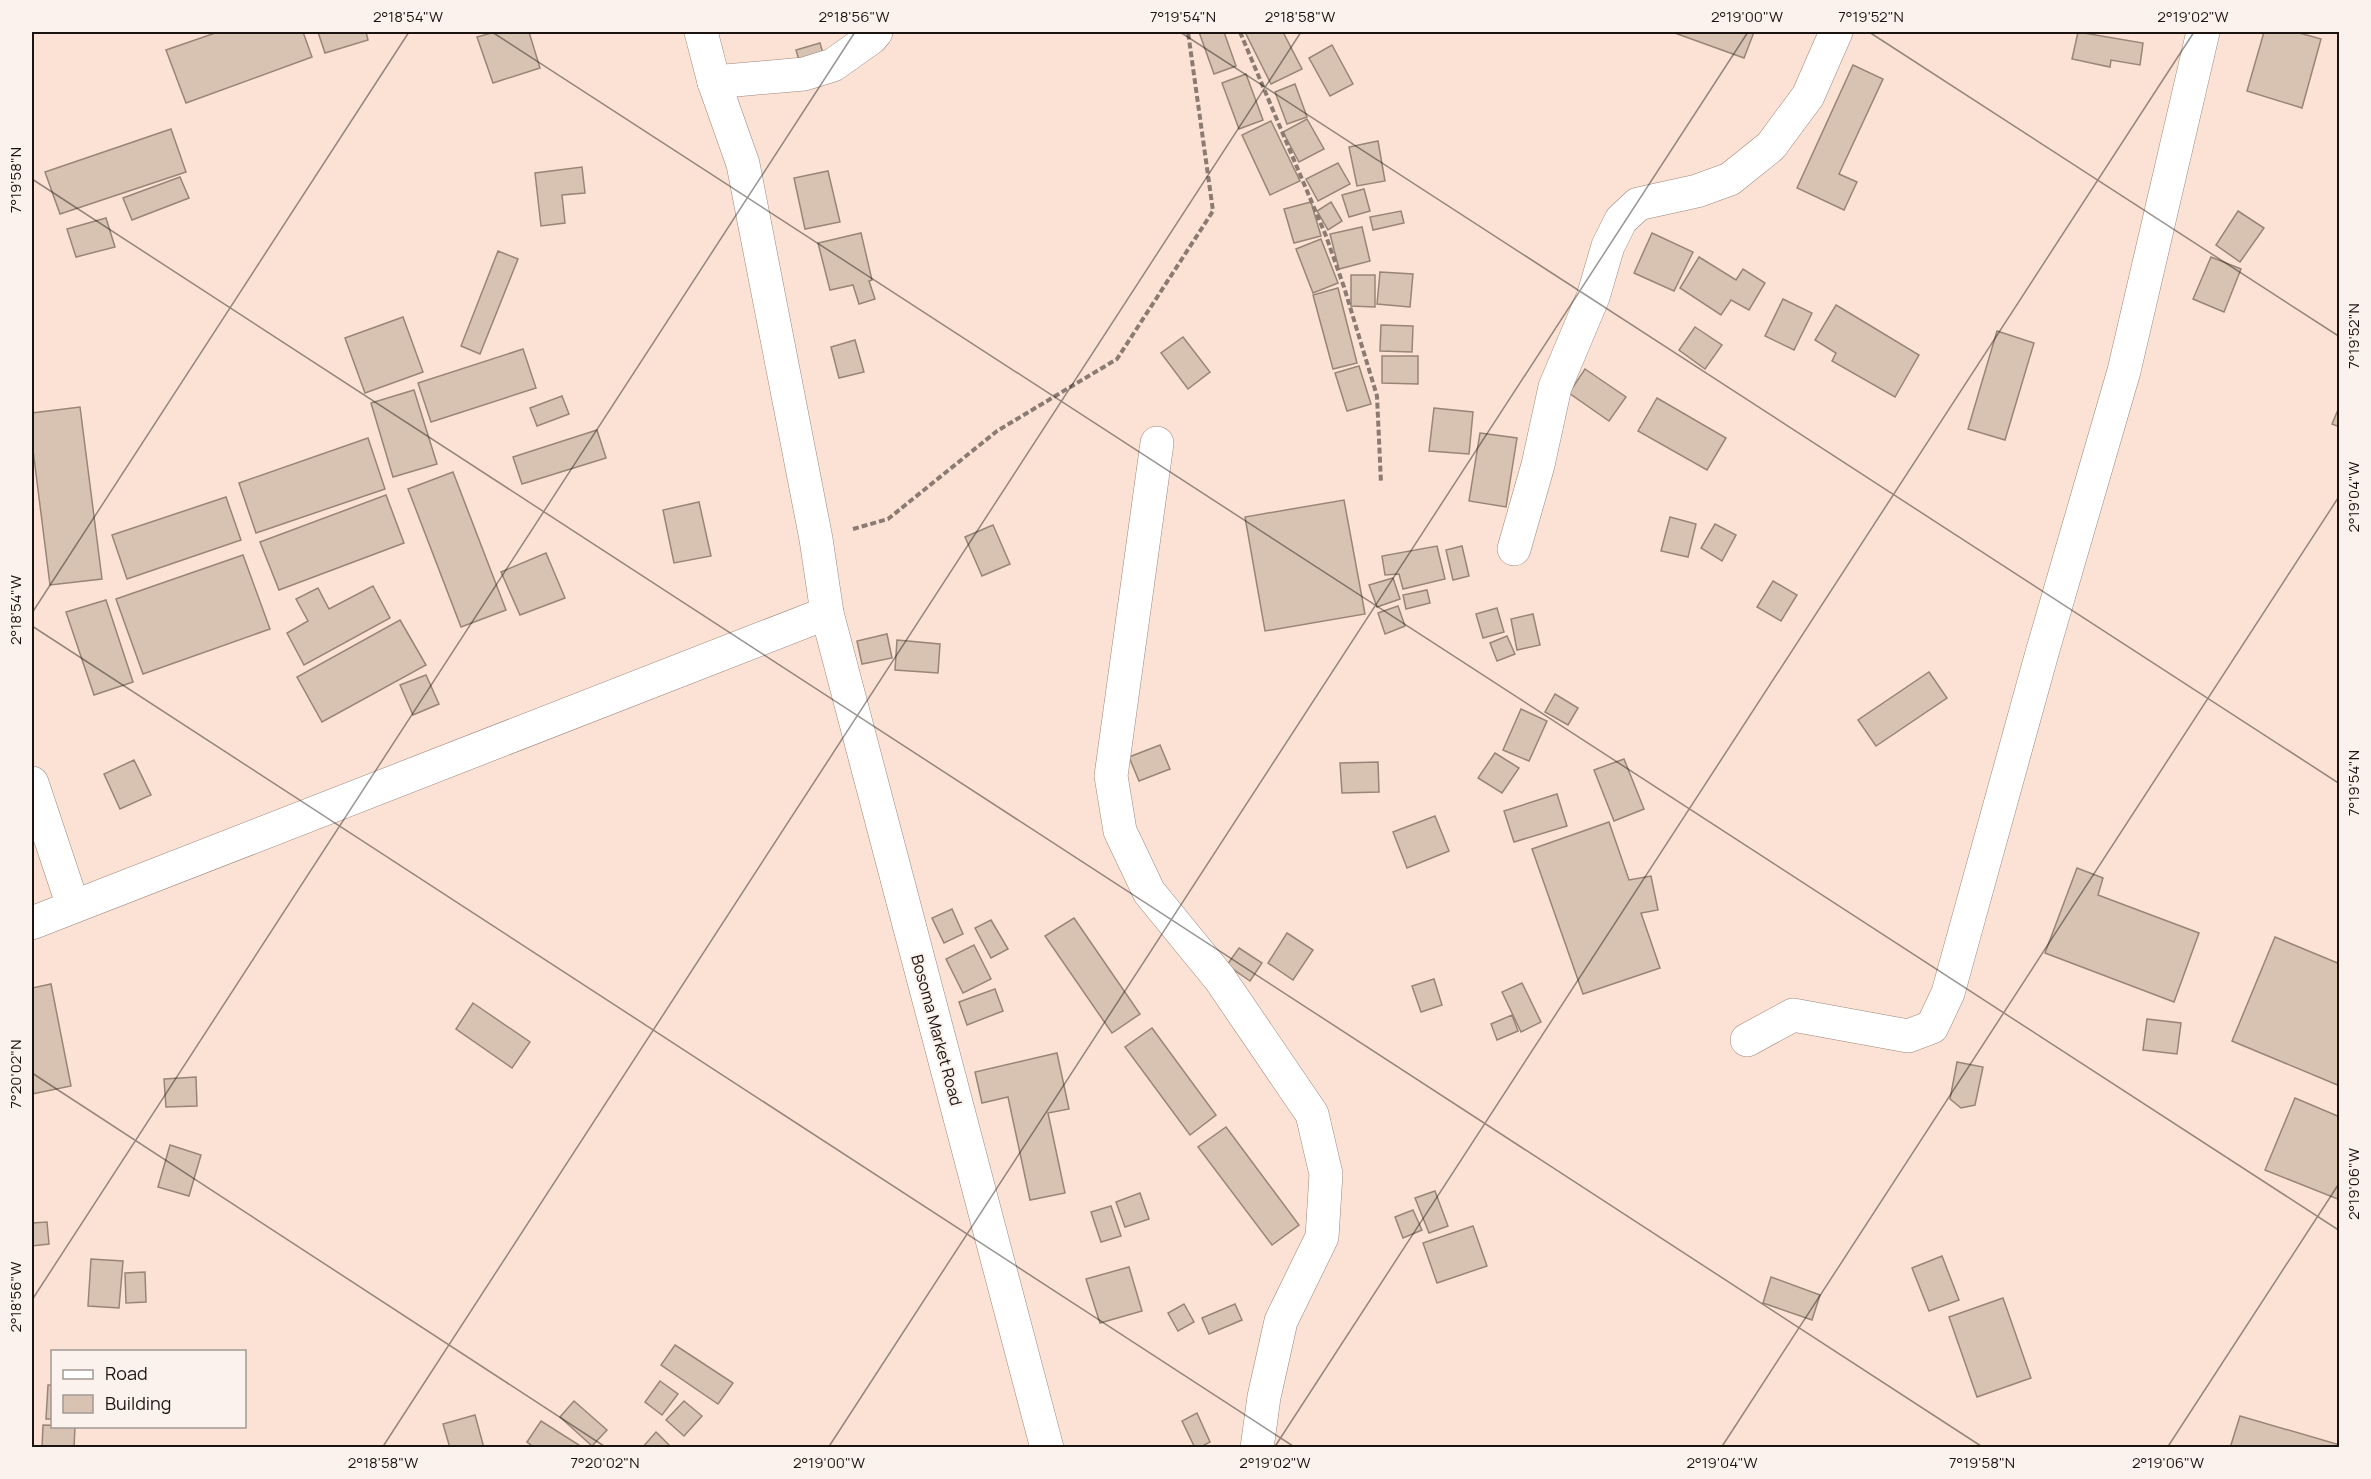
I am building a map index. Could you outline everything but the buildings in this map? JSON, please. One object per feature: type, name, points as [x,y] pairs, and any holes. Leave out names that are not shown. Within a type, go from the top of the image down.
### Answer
[{"type":"street","name":"Bosoma Market Road","points":[[702,32],[714,82],[743,164],[816,539],[827,613],[1047,1448]]},
{"type":"street","points":[[714,82],[804,74],[814,71],[833,65],[876,32]]},
{"type":"street","points":[[1514,549],[1538,465],[1555,387],[1593,297],[1608,246],[1620,220],[1638,204],[1697,191],[1730,179],[1771,146],[1808,96],[1836,32]]},
{"type":"street","points":[[1747,1041],[1793,1015],[1908,1036],[1932,1027],[1948,993],[2042,653],[2124,371],[2203,32]]},
{"type":"street","points":[[1157,443],[1111,776],[1120,831],[1149,892],[1220,979],[1312,1114],[1326,1174],[1322,1237],[1281,1321],[1264,1397],[1257,1448]]},
{"type":"street","points":[[32,922],[827,613]]},
{"type":"street","points":[[32,783],[73,906]]},
{"type":"path","points":[[816,539],[888,519],[997,431],[1117,359],[1213,211],[1188,32]]},
{"type":"path","points":[[1240,32],[1326,236],[1344,287],[1377,396],[1381,483]]}]
